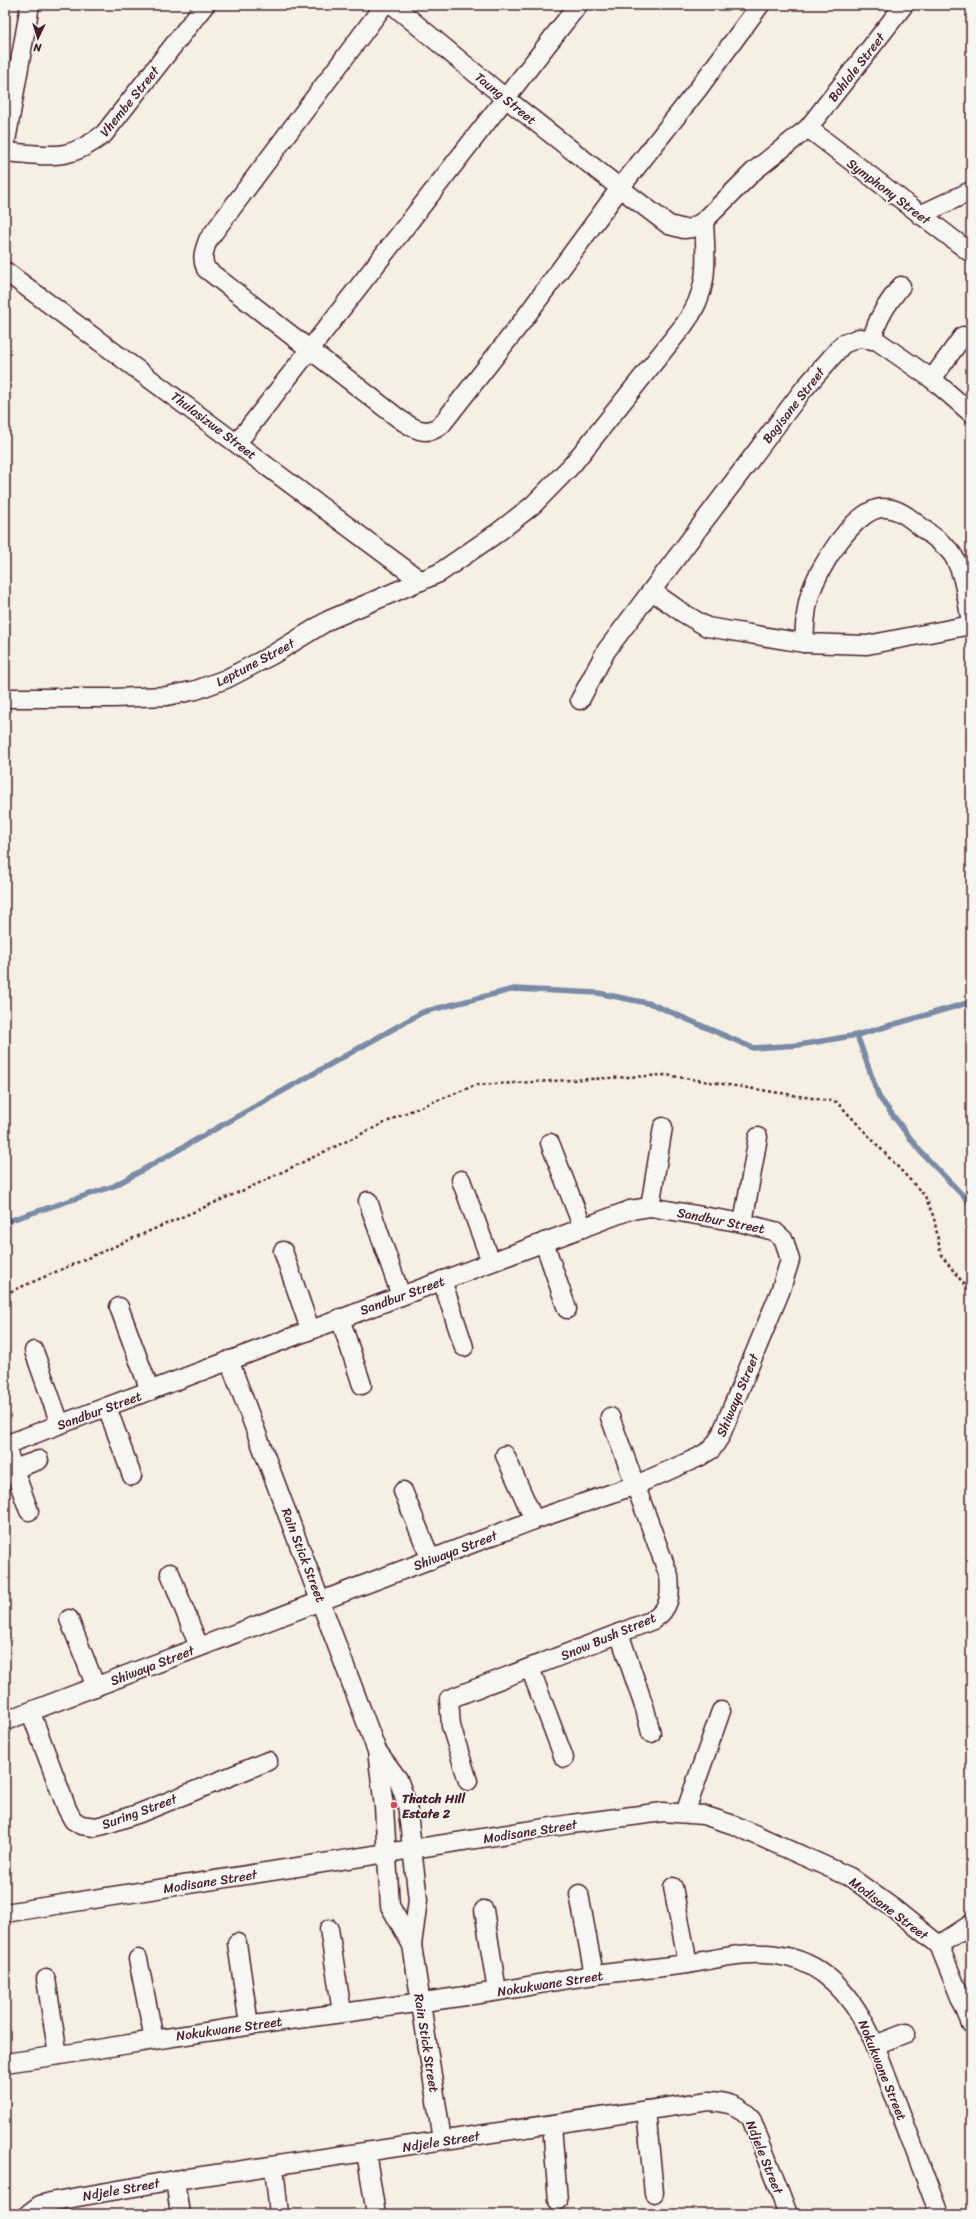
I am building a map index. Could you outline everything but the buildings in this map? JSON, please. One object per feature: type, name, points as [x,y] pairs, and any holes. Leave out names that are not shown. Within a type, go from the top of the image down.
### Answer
[{"type":"street","points":[[5,147],[30,5]]},
{"type":"street","name":"Vhembe Street","points":[[5,152],[62,156],[87,147],[104,134],[205,5]]},
{"type":"street","points":[[384,5],[208,240],[203,251],[203,259],[206,269],[308,350],[408,426],[422,431],[436,430],[521,323],[620,188],[698,89],[760,5]]},
{"type":"street","name":"Taung Street","points":[[393,5],[504,97],[669,225],[677,228],[692,228],[704,221]]},
{"type":"street","points":[[238,443],[504,97],[578,5]]},
{"type":"street","name":"Bohlale Street","points":[[704,221],[754,172],[808,128],[904,5]]},
{"type":"street","name":"Symphony Street","points":[[808,128],[971,253]]},
{"type":"street","points":[[920,214],[971,191]]},
{"type":"street","name":"Leptune Street","points":[[5,698],[106,698],[167,696],[196,690],[226,679],[272,655],[329,620],[439,573],[533,505],[572,465],[684,325],[695,310],[702,294],[705,257],[704,221]]},
{"type":"street","name":"Thulasizwe Street","points":[[5,271],[238,443],[421,581]]},
{"type":"street","points":[[872,340],[876,323],[883,309],[901,286]]},
{"type":"street","points":[[932,379],[963,336]]},
{"type":"street","name":"Bagisane Street","points":[[580,700],[606,651],[803,390],[843,344],[859,338],[872,340],[887,347],[932,379],[971,413]]},
{"type":"street","points":[[652,591],[683,613],[707,627],[804,643],[867,645],[971,624],[961,575],[955,558],[949,549],[907,516],[884,508],[876,508],[859,518],[823,564],[810,593],[806,609],[804,643]]},
{"type":"street","points":[[650,1207],[663,1127]]},
{"type":"street","points":[[743,1223],[758,1137]]},
{"type":"street","points":[[550,1143],[583,1228]]},
{"type":"street","points":[[461,1180],[492,1262]]},
{"type":"street","points":[[368,1201],[401,1296]]},
{"type":"street","name":"Sandbur Street","points":[[5,1445],[310,1329],[630,1210],[650,1207],[743,1223],[774,1231],[780,1235],[790,1260]]},
{"type":"street","points":[[544,1242],[566,1309]]},
{"type":"street","points":[[283,1251],[310,1329]]},
{"type":"street","name":"Shiwaya Street","points":[[5,1721],[534,1520],[636,1485],[712,1450],[720,1437],[780,1292],[790,1260]]},
{"type":"street","points":[[442,1280],[464,1347]]},
{"type":"street","points":[[119,1307],[150,1391]]},
{"type":"street","points":[[340,1318],[362,1385]]},
{"type":"street","points":[[34,1351],[60,1424]]},
{"type":"street","name":"Rain Stick Street","points":[[229,1360],[322,1601],[377,1751],[387,1852],[390,1906],[412,1945]]},
{"type":"street","points":[[107,1407],[132,1476]]},
{"type":"street","name":"Snow Bush Street","points":[[468,1781],[451,1726],[449,1699],[619,1634],[659,1616],[669,1602],[669,1576],[610,1417]]},
{"type":"street","points":[[5,1445],[29,1511]]},
{"type":"street","points":[[505,1455],[534,1520]]},
{"type":"street","points":[[14,1469],[39,1460]]},
{"type":"street","points":[[403,1491],[431,1560]]},
{"type":"street","points":[[170,1573],[199,1647]]},
{"type":"street","points":[[69,1619],[96,1686]]},
{"type":"street","points":[[619,1634],[645,1709],[651,1733]]},
{"type":"street","points":[[530,1668],[564,1758]]},
{"type":"street","name":"Suring Street","points":[[31,1712],[66,1809],[73,1820],[86,1827],[104,1825],[123,1819],[268,1761]]},
{"type":"street","points":[[684,1813],[721,1712]]},
{"type":"street","name":"Rain Stick Street","points":[[377,1751],[402,1787],[407,1804],[418,1900],[412,1945],[419,2001],[442,2140]]},
{"type":"street","name":"Modisane Street","points":[[5,1913],[387,1852],[663,1812],[703,1815],[734,1825],[850,1877],[893,1908],[939,1945],[971,2024]]},
{"type":"street","points":[[673,1887],[688,1964]]},
{"type":"street","points":[[579,1894],[594,1975]]},
{"type":"street","points":[[484,1910],[497,1991]]},
{"type":"street","points":[[939,1945],[971,1924]]},
{"type":"street","points":[[329,1929],[342,2012]]},
{"type":"street","points":[[237,1943],[249,2025]]},
{"type":"street","name":"Nokukwane Street","points":[[5,2063],[249,2025],[497,1991],[594,1975],[688,1964],[746,1953],[765,1953],[790,1958],[829,1977],[841,1988],[864,2020],[875,2044],[939,2214]]},
{"type":"street","points":[[138,1959],[154,2039]]},
{"type":"street","points":[[46,1979],[58,2055]]},
{"type":"street","points":[[875,2044],[906,2033]]},
{"type":"street","name":"Ndjele Street","points":[[28,2214],[40,2205],[55,2201],[175,2180],[274,2167],[442,2140],[709,2101],[728,2102],[742,2108],[752,2118],[788,2214]]},
{"type":"street","points":[[646,2110],[654,2193]]},
{"type":"street","points":[[552,2125],[558,2201]]},
{"type":"street","points":[[366,2152],[376,2214]]},
{"type":"street","points":[[274,2167],[279,2214]]},
{"type":"street","points":[[175,2180],[180,2214]]},
{"type":"path","points":[[5,1294],[253,1186],[403,1114],[476,1085],[666,1075],[837,1102],[925,1196],[934,1218],[941,1255],[971,1293]]},
{"type":"waterway","points":[[5,1222],[114,1186],[423,1012],[514,989],[598,993],[652,1004],[753,1048],[799,1045],[857,1035],[971,1002]]},
{"type":"waterway","points":[[857,1035],[879,1097],[920,1151],[971,1204]]},
{"type":"place","name":"Thatch Hill Estate 2","points":[[394,1805]]}]
